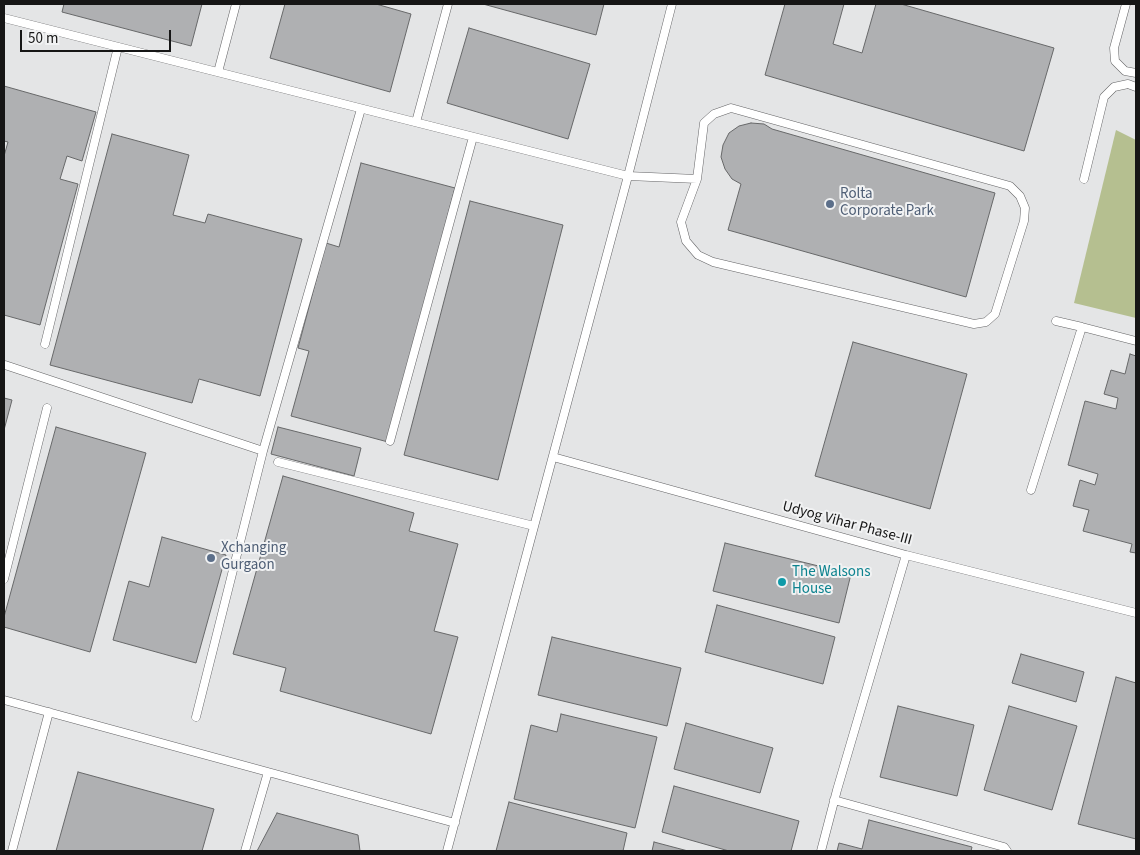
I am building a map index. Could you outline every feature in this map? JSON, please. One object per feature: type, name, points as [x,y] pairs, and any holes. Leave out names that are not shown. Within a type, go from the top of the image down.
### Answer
[{"type":"lane","points":[[218,72],[236,4]]},
{"type":"lane","points":[[416,122],[448,4]]},
{"type":"lane","points":[[447,851],[628,176],[672,4]]},
{"type":"lane","points":[[1126,4],[1114,48],[1116,61],[1126,70],[1136,73]]},
{"type":"lane","points":[[4,18],[628,176],[696,179]]},
{"type":"lane","points":[[45,344],[118,47]]},
{"type":"lane","points":[[1084,179],[1104,98],[1114,87],[1128,84],[1136,87]]},
{"type":"lane","points":[[730,108],[1010,186],[1020,196],[1024,208],[1024,221],[995,314],[986,322],[974,324],[713,262],[698,255],[686,242],[681,222],[696,179],[704,123],[714,114],[730,108]]},
{"type":"lane","points":[[196,716],[263,451],[361,109]]},
{"type":"lane","points":[[390,441],[472,136]]},
{"type":"lane","points":[[1056,321],[1136,341]]},
{"type":"lane","points":[[1031,490],[1082,327]]},
{"type":"lane","points":[[5,365],[263,451]]},
{"type":"lane","points":[[4,579],[47,408]]},
{"type":"lane","name":"Udyog Vihar Phase-III","points":[[553,457],[906,554],[1136,613]]},
{"type":"lane","points":[[278,462],[534,526]]},
{"type":"lane","points":[[821,851],[834,800],[906,554]]},
{"type":"lane","points":[[4,700],[455,823]]},
{"type":"lane","points":[[12,851],[49,712]]},
{"type":"lane","points":[[245,851],[268,772]]},
{"type":"lane","points":[[834,800],[1004,847],[1007,851]]},
{"type":"green space","points":[[1116,130],[1136,140],[1136,318],[1074,303]]},
{"type":"building","points":[[64,4],[202,4],[191,46],[62,12]]},
{"type":"building","points":[[285,4],[376,4],[411,14],[390,92],[270,58]]},
{"type":"building","points":[[483,4],[604,4],[596,35]]},
{"type":"building","points":[[785,4],[844,4],[833,44],[862,53],[876,4],[901,4],[1054,48],[1024,151],[765,75]]},
{"type":"building","points":[[469,28],[590,64],[568,139],[447,103]]},
{"type":"building","points":[[4,86],[96,112],[82,161],[67,156],[60,179],[78,184],[40,325],[4,315],[4,156],[8,142],[4,141]]},
{"type":"building","points":[[751,123],[764,124],[772,129],[995,193],[966,297],[728,230],[741,184],[732,179],[725,169],[721,157],[723,145],[729,133],[739,126]]},
{"type":"building","points":[[112,134],[189,155],[173,215],[205,223],[208,214],[302,239],[260,396],[199,379],[192,403],[50,365]]},
{"type":"building","points":[[361,163],[455,188],[388,442],[291,416],[309,351],[298,348],[326,243],[339,247]]},
{"type":"building","points":[[470,201],[563,225],[498,480],[404,455]]},
{"type":"building","points":[[853,342],[967,374],[930,509],[815,476]]},
{"type":"building","points":[[1130,354],[1136,356],[1136,553],[1130,552],[1132,544],[1083,531],[1089,510],[1073,506],[1080,480],[1095,485],[1098,474],[1068,465],[1085,401],[1116,409],[1118,398],[1104,394],[1111,370],[1125,374]]},
{"type":"building","points":[[4,398],[12,400],[4,430]]},
{"type":"building","points":[[56,427],[146,453],[90,652],[4,627],[4,617]]},
{"type":"building","points":[[278,427],[361,448],[354,476],[271,454]]},
{"type":"building","points":[[283,476],[414,513],[409,531],[458,544],[434,631],[458,637],[431,734],[280,691],[286,668],[233,654]]},
{"type":"building","points":[[162,537],[226,555],[196,663],[113,640],[129,581],[149,587]]},
{"type":"building","name":"The Walsons House","points":[[725,543],[851,574],[839,623],[713,591]]},
{"type":"building","points":[[717,605],[835,637],[823,684],[705,652]]},
{"type":"building","points":[[552,637],[681,668],[667,726],[538,695]]},
{"type":"building","points":[[1021,654],[1084,672],[1076,702],[1012,683]]},
{"type":"building","points":[[1116,677],[1136,683],[1136,839],[1078,824]]},
{"type":"building","points":[[898,706],[974,725],[957,796],[880,777]]},
{"type":"building","points":[[1009,706],[1077,726],[1052,810],[984,790]]},
{"type":"building","points":[[561,714],[657,737],[635,828],[514,799],[531,725],[557,732]]},
{"type":"building","points":[[686,723],[773,748],[760,793],[674,769]]},
{"type":"building","points":[[78,772],[214,809],[202,851],[56,851]]},
{"type":"building","points":[[674,786],[799,821],[791,851],[729,851],[662,832]]},
{"type":"building","points":[[509,802],[627,833],[623,851],[496,851]]},
{"type":"building","points":[[277,813],[358,835],[360,851],[257,851]]},
{"type":"building","points":[[869,820],[972,847],[971,851],[837,851],[839,843],[862,849]]},
{"type":"building","points":[[654,842],[688,851],[652,851]]},
{"type":"place","name":"Rolta Corporate Park","points":[[830,204]]},
{"type":"place","name":"Xchanging Gurgaon","points":[[211,558]]},
{"type":"place","name":"The Walsons House","points":[[782,582]]}]
